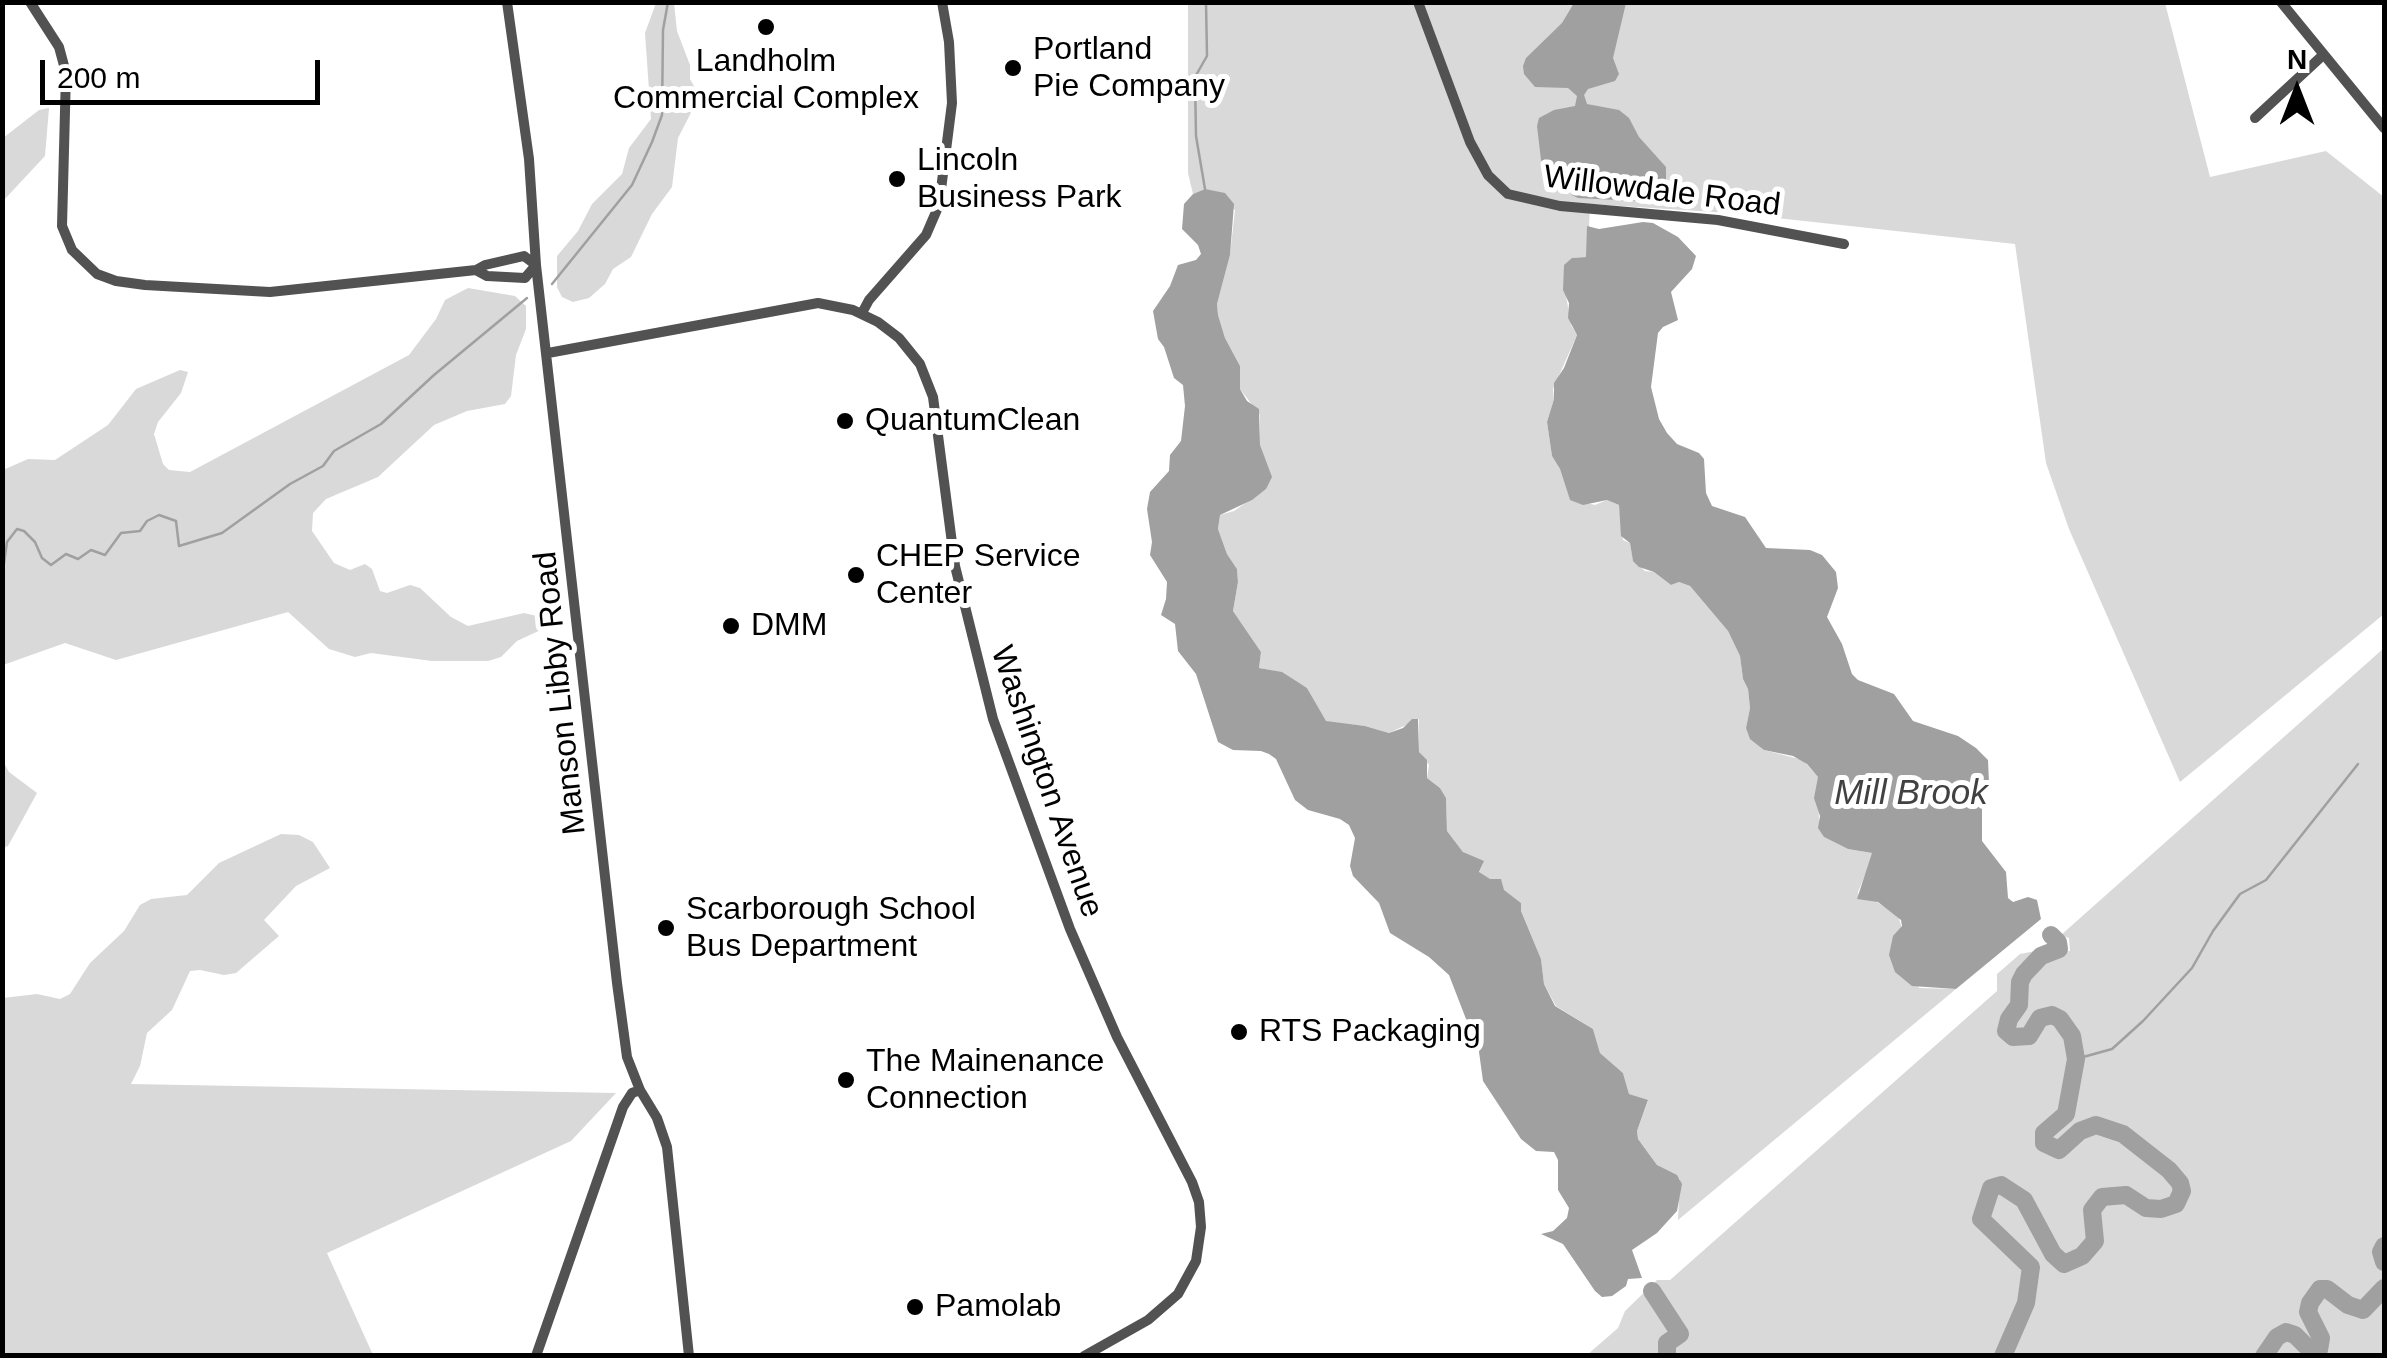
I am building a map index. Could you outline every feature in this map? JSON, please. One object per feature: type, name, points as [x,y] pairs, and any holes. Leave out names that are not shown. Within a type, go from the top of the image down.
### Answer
[{"type":"street","points":[[30,2],[59,47],[66,74],[62,226],[72,250],[97,274],[145,285],[270,292],[476,270],[524,256],[536,266],[525,278],[487,276],[476,270]]},
{"type":"street","name":"Manson Libby Road","points":[[507,2],[529,159],[536,266],[622,1022],[630,1067],[640,1090]]},
{"type":"street","points":[[862,313],[926,235],[938,205],[952,102],[942,2]]},
{"type":"street","name":"Willowdale Road","points":[[1418,2],[1470,142],[1488,175],[1508,194],[1560,206],[1718,220],[1844,244]]},
{"type":"street","points":[[2281,2],[2384,128]]},
{"type":"street","points":[[2255,118],[2322,56]]},
{"type":"street","name":"Washington Avenue","points":[[548,353],[792,305],[829,304],[862,313],[904,344],[930,384],[955,566],[993,719],[1075,943],[1117,1037],[1197,1194],[1201,1218],[1198,1249],[1183,1286],[1157,1314],[1084,1356]]},
{"type":"street","points":[[536,1356],[624,1107],[632,1093],[640,1090],[665,1138],[689,1356]]},
{"type":"shaded area","points":[[656,3],[674,3],[690,79],[699,95],[678,138],[672,187],[652,214],[631,257],[613,269],[605,284],[589,298],[573,302],[562,297],[557,287],[557,256],[578,231],[592,204],[622,174],[629,148],[651,119],[645,33]]},
{"type":"shaded area","points":[[1188,3],[2165,3],[2210,177],[2326,151],[2384,197],[2384,614],[2180,782],[2069,529],[2046,463],[2015,244],[1731,213],[1590,204],[1588,252],[1586,257],[1572,258],[1566,295],[1571,325],[1577,335],[1553,389],[1547,422],[1552,456],[1570,499],[1595,505],[1607,500],[1619,505],[1623,540],[1630,543],[1633,560],[1671,585],[1679,582],[1690,586],[1728,631],[1740,656],[1748,689],[1746,728],[1764,750],[1803,760],[1818,777],[1819,823],[1824,837],[1848,849],[1872,853],[1859,899],[1872,899],[1898,915],[1919,988],[1956,989],[1678,1220],[1680,1179],[1657,1165],[1638,1139],[1637,1131],[1648,1101],[1629,1094],[1623,1073],[1600,1053],[1593,1029],[1556,1006],[1544,984],[1541,959],[1521,903],[1479,873],[1483,863],[1463,852],[1447,831],[1446,798],[1427,778],[1429,765],[1419,752],[1419,719],[1389,733],[1326,722],[1307,688],[1275,671],[1259,668],[1261,652],[1233,611],[1237,569],[1218,529],[1220,515],[1234,511],[1266,489],[1260,415],[1240,389],[1240,366],[1218,315],[1235,210],[1205,189],[1193,194],[1188,173]]},
{"type":"shaded area","points":[[49,108],[45,156],[3,201],[3,138],[39,110]]},
{"type":"shaded area","points":[[468,288],[515,296],[526,306],[526,329],[516,355],[511,396],[505,404],[467,411],[434,425],[378,477],[326,499],[313,513],[312,531],[334,563],[350,570],[365,564],[372,569],[380,591],[387,593],[410,585],[420,588],[451,617],[468,626],[524,613],[537,616],[545,628],[517,641],[501,657],[488,661],[432,661],[371,653],[355,657],[329,649],[288,612],[116,660],[65,643],[3,665],[3,470],[28,459],[55,460],[108,425],[136,389],[180,370],[188,372],[181,393],[158,422],[154,434],[163,464],[169,470],[190,472],[409,355],[445,300]]},
{"type":"shaded area","points":[[2384,648],[2384,1355],[1587,1355],[1618,1328],[1625,1311],[1657,1280],[1670,1280],[1997,991],[1997,974],[2020,954],[2046,949],[2055,953],[2070,951],[2069,938],[2061,935]]},
{"type":"shaded area","points":[[3,761],[9,772],[37,793],[8,846],[3,848]]},
{"type":"shaded area","points":[[281,834],[299,835],[313,842],[330,868],[296,886],[264,920],[279,936],[236,973],[190,971],[172,1010],[147,1033],[140,1066],[131,1084],[616,1093],[571,1141],[327,1253],[373,1355],[3,1355],[3,998],[37,994],[60,999],[70,994],[90,963],[124,931],[140,905],[151,899],[187,895],[219,863]]},
{"type":"water","points":[[1574,3],[1626,3],[1613,58],[1619,74],[1615,81],[1588,89],[1584,95],[1587,104],[1619,110],[1629,118],[1639,137],[1666,167],[1666,189],[1657,202],[1578,198],[1572,195],[1564,174],[1547,169],[1541,160],[1539,118],[1575,106],[1577,96],[1568,88],[1535,87],[1524,74],[1523,66],[1526,58],[1562,23]]},
{"type":"water","points":[[1205,189],[1225,193],[1234,204],[1230,255],[1217,304],[1218,315],[1240,366],[1240,389],[1247,401],[1259,409],[1260,445],[1272,477],[1266,489],[1252,500],[1220,515],[1218,529],[1237,569],[1233,611],[1261,652],[1259,668],[1282,672],[1307,688],[1326,721],[1389,733],[1418,719],[1419,752],[1427,760],[1427,778],[1446,798],[1447,831],[1463,852],[1484,861],[1479,872],[1490,879],[1501,879],[1504,890],[1521,903],[1541,959],[1544,984],[1555,1006],[1593,1029],[1600,1053],[1623,1073],[1629,1094],[1648,1100],[1638,1139],[1657,1165],[1677,1175],[1682,1184],[1677,1211],[1657,1233],[1632,1250],[1642,1278],[1628,1279],[1626,1286],[1612,1296],[1602,1297],[1595,1291],[1563,1244],[1541,1234],[1553,1231],[1567,1218],[1569,1208],[1558,1190],[1558,1160],[1554,1152],[1536,1151],[1521,1139],[1483,1081],[1476,1030],[1466,1019],[1449,975],[1429,957],[1390,933],[1379,903],[1353,876],[1350,866],[1355,838],[1349,825],[1308,810],[1295,800],[1276,759],[1269,754],[1233,750],[1218,742],[1196,674],[1178,651],[1175,624],[1161,615],[1167,582],[1150,555],[1147,509],[1150,492],[1169,471],[1170,455],[1181,441],[1185,406],[1183,385],[1174,378],[1158,339],[1153,311],[1178,265],[1196,260],[1201,254],[1198,245],[1182,229],[1184,204]]},
{"type":"water","name":"Mill Brook","points":[[1653,223],[1678,237],[1696,256],[1692,269],[1671,292],[1678,320],[1658,333],[1651,387],[1667,433],[1677,444],[1704,459],[1706,493],[1712,506],[1745,517],[1766,548],[1810,550],[1822,555],[1836,572],[1838,588],[1827,617],[1852,674],[1894,694],[1913,721],[1958,736],[1988,760],[1982,841],[2006,872],[2008,898],[2013,902],[2028,897],[2037,900],[2041,919],[1956,989],[1912,986],[1895,972],[1889,955],[1901,920],[1878,902],[1857,899],[1872,853],[1848,849],[1824,837],[1818,828],[1820,816],[1814,798],[1818,777],[1793,756],[1764,750],[1750,739],[1746,728],[1748,689],[1740,656],[1728,631],[1690,586],[1679,582],[1671,585],[1633,561],[1630,543],[1621,536],[1619,505],[1607,500],[1583,505],[1570,500],[1552,456],[1547,422],[1554,383],[1577,335],[1568,318],[1564,265],[1572,258],[1586,257],[1587,226],[1599,229]]},
{"type":"waterway","points":[[552,284],[632,185],[652,142],[662,115],[663,30],[668,2]]},
{"type":"waterway","points":[[1205,189],[1196,136],[1195,77],[1207,56],[1206,2]]},
{"type":"waterway","points":[[2,577],[7,542],[17,529],[35,542],[42,558],[51,565],[66,554],[78,559],[91,550],[105,555],[121,533],[140,531],[147,521],[159,515],[176,521],[179,546],[222,533],[290,484],[323,466],[334,451],[381,424],[527,298]]},
{"type":"waterway","points":[[2076,1059],[2112,1049],[2143,1021],[2192,968],[2240,894],[2266,880],[2358,764]]},
{"type":"waterway","name":"Mill Brook","points":[[2003,1356],[2026,1303],[2031,1267],[1981,1219],[1991,1188],[2001,1185],[2024,1200],[2053,1254],[2064,1264],[2082,1256],[2095,1241],[2092,1210],[2102,1197],[2126,1195],[2146,1208],[2161,1209],[2176,1204],[2182,1191],[2169,1170],[2123,1134],[2096,1125],[2080,1131],[2059,1150],[2044,1143],[2044,1133],[2066,1114],[2076,1059],[2072,1036],[2060,1019],[2052,1015],[2040,1018],[2029,1036],[2013,1037],[2006,1031],[2019,1005],[2024,974],[2041,956],[2059,949],[2051,935]]},
{"type":"waterway","points":[[2384,1246],[2384,1262]]},
{"type":"waterway","points":[[2264,1356],[2277,1337],[2286,1332],[2310,1350],[2319,1350],[2321,1338],[2308,1312],[2320,1289],[2327,1289],[2348,1305],[2363,1310],[2384,1288]]},
{"type":"waterway","points":[[1652,1291],[1680,1334],[1667,1343],[1667,1356]]},
{"type":"place","name":"Landholm Commercial Complex","points":[[766,27]]},
{"type":"place","name":"Portland Pie Company","points":[[1013,68]]},
{"type":"place","name":"Lincoln Business Park","points":[[897,179]]},
{"type":"place","name":"QuantumClean","points":[[845,421]]},
{"type":"place","name":"CHEP Service Center","points":[[856,575]]},
{"type":"place","name":"DMM","points":[[731,626]]},
{"type":"place","name":"Scarborough School Bus Department","points":[[666,928]]},
{"type":"place","name":"RTS Packaging","points":[[1239,1032]]},
{"type":"place","name":"The Mainenance Connection","points":[[846,1080]]},
{"type":"place","name":"Pamolab","points":[[915,1307]]}]
